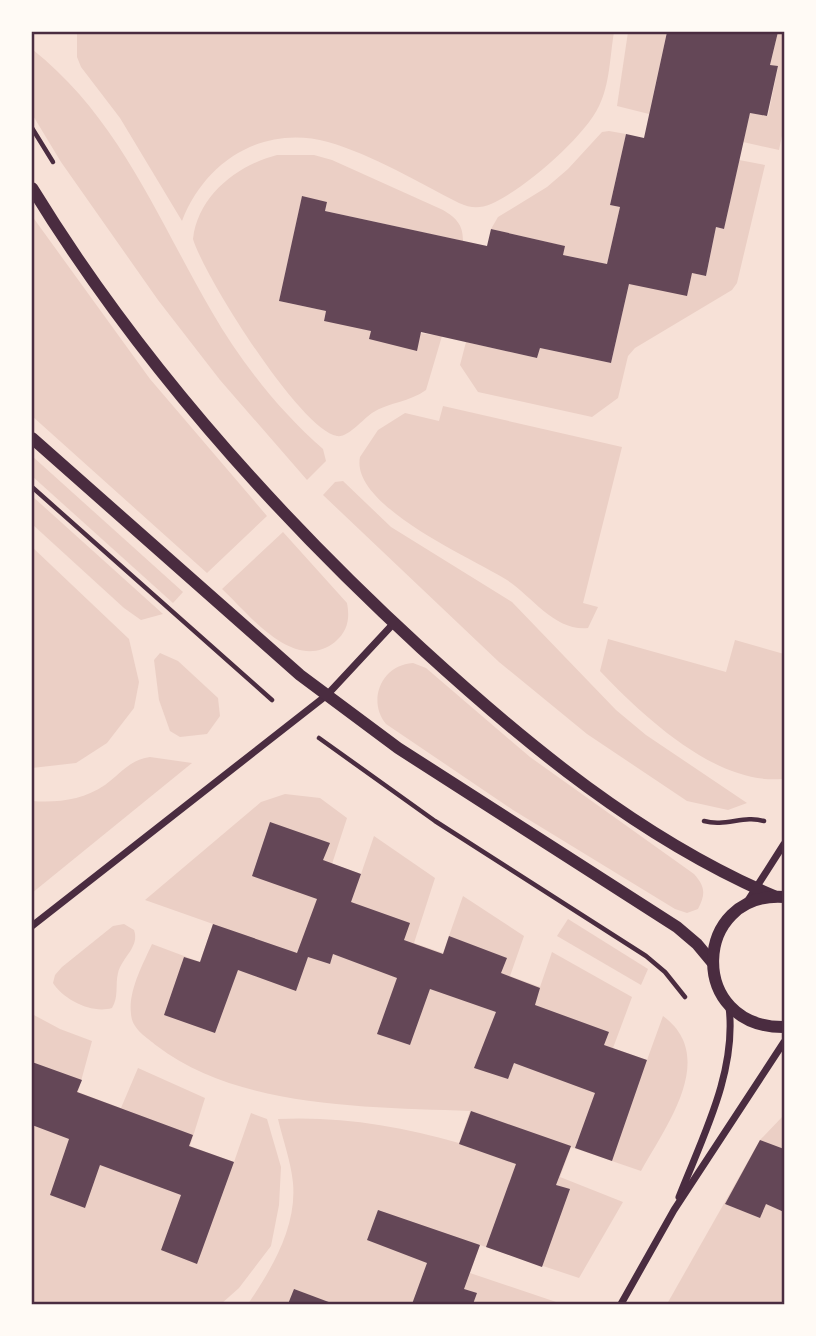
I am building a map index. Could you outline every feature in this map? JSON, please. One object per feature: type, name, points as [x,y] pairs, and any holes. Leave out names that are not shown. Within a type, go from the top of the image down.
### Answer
[{"type":"street","points":[[32,188],[109,303],[216,441],[308,539],[394,622],[509,726],[572,775],[685,852],[757,889],[779,897]]},
{"type":"street","points":[[32,438],[240,625],[327,695],[425,766],[671,923],[697,944],[712,962]]},
{"type":"street","points":[[32,926],[327,695],[394,622]]},
{"type":"street","points":[[785,844],[757,889],[720,930],[712,962],[715,982],[729,1005],[755,1024],[785,1027]]},
{"type":"street","points":[[744,905],[779,897]]},
{"type":"street","points":[[674,1210],[723,1077],[731,1030],[729,1005]]},
{"type":"street","points":[[621,1304],[674,1210],[785,1042]]},
{"type":"path","points":[[32,128],[56,166]]},
{"type":"path","points":[[694,819],[712,823],[753,818],[768,823]]},
{"type":"shaded area","points":[[77,32],[614,32],[605,88],[591,119],[551,162],[519,187],[491,204],[479,207],[463,205],[345,147],[304,138],[281,138],[240,152],[221,165],[192,200],[182,221],[120,118],[81,67],[77,57]]},
{"type":"shaded area","points":[[628,32],[667,32],[649,114],[617,106]]},
{"type":"shaded area","points":[[778,32],[784,32],[784,126],[779,150],[743,142],[750,113],[768,116],[778,67],[770,65]]},
{"type":"shaded area","points":[[32,49],[90,106],[134,172],[212,312],[236,349],[277,403],[323,449],[326,461],[307,480],[220,380],[158,300],[61,162],[32,114]]},
{"type":"shaded area","points":[[602,132],[626,134],[610,205],[620,207],[607,264],[563,255],[564,246],[491,229],[498,217],[547,187],[568,169]]},
{"type":"shaded area","points":[[277,155],[314,155],[332,160],[443,210],[455,219],[462,230],[463,241],[325,211],[327,202],[302,197],[279,301],[326,311],[324,321],[442,336],[426,390],[379,409],[341,436],[321,428],[279,381],[215,285],[193,239],[196,223],[203,209],[222,184],[248,166]]},
{"type":"shaded area","points":[[739,160],[765,165],[737,283],[732,290],[635,348],[628,356],[618,398],[592,417],[478,392],[460,365],[466,342],[537,358],[540,348],[611,363],[629,284],[692,273],[706,276],[716,227],[724,229]]},
{"type":"shaded area","points":[[32,216],[150,379],[267,516],[207,573],[32,416]]},
{"type":"shaded area","points":[[443,406],[622,447],[583,603],[598,607],[588,628],[576,627],[554,619],[507,580],[417,529],[374,494],[362,475],[360,457],[378,430],[405,413],[439,421]]},
{"type":"shaded area","points":[[32,456],[183,592],[173,603],[32,476]]},
{"type":"shaded area","points":[[343,481],[391,527],[512,602],[616,710],[646,735],[747,803],[728,810],[687,801],[587,734],[499,662],[323,495],[335,482]]},
{"type":"shaded area","points":[[32,496],[163,614],[141,620],[124,608],[32,524]]},
{"type":"shaded area","points":[[283,532],[347,603],[348,619],[343,633],[335,642],[319,650],[304,651],[273,637],[222,589]]},
{"type":"shaded area","points":[[32,547],[129,639],[139,682],[134,708],[107,743],[76,763],[32,768]]},
{"type":"shaded area","points":[[608,639],[726,672],[735,640],[784,654],[782,779],[757,778],[732,771],[682,744],[659,727],[600,671]]},
{"type":"shaded area","points":[[160,653],[178,661],[218,698],[220,716],[207,734],[180,737],[170,731],[159,700],[154,660]]},
{"type":"shaded area","points":[[413,663],[426,668],[530,757],[694,874],[703,890],[698,909],[687,913],[675,909],[513,810],[386,724],[378,705],[380,686],[393,670]]},
{"type":"shaded area","points":[[150,757],[192,763],[32,893],[32,801],[60,801],[88,794],[105,785],[131,764]]},
{"type":"shaded area","points":[[285,794],[320,798],[347,818],[332,864],[361,874],[374,836],[435,878],[414,943],[443,953],[463,896],[524,936],[510,976],[540,987],[552,952],[632,997],[613,1048],[647,1060],[663,1016],[679,1033],[687,1051],[687,1071],[682,1092],[641,1171],[571,1147],[560,1177],[623,1202],[579,1278],[480,1245],[470,1273],[562,1304],[248,1304],[281,1247],[291,1216],[292,1175],[278,1119],[324,1119],[370,1124],[459,1143],[470,1111],[350,1105],[266,1093],[227,1082],[190,1067],[157,1046],[134,1024],[131,1014],[132,996],[152,944],[200,962],[213,924],[145,900],[261,802]]},
{"type":"shaded area","points":[[568,919],[648,969],[641,985],[557,936]]},
{"type":"shaded area","points":[[124,924],[134,930],[135,942],[120,967],[112,1008],[87,1007],[64,995],[53,983],[55,975],[113,926]]},
{"type":"shaded area","points":[[32,1014],[60,1029],[92,1041],[78,1092],[121,1108],[138,1068],[205,1098],[190,1146],[234,1162],[251,1113],[267,1119],[281,1167],[279,1205],[271,1246],[239,1288],[221,1304],[32,1304]]},
{"type":"shaded area","points":[[784,1115],[784,1304],[667,1304],[760,1140]]},
{"type":"building","points":[[667,32],[778,32],[770,65],[778,66],[767,116],[750,113],[724,229],[716,227],[706,276],[692,273],[687,296],[629,284],[611,363],[540,348],[537,358],[421,332],[417,351],[369,339],[371,331],[324,321],[326,311],[279,301],[302,196],[327,202],[325,211],[487,246],[491,229],[565,246],[563,255],[607,264],[620,207],[610,205],[626,134],[644,138]]},
{"type":"building","points":[[270,822],[330,843],[323,860],[361,874],[351,902],[410,923],[404,940],[443,954],[449,936],[507,958],[501,973],[540,988],[535,1005],[609,1032],[604,1045],[647,1060],[612,1161],[575,1148],[595,1093],[514,1063],[508,1079],[474,1068],[496,1012],[430,989],[410,1045],[377,1034],[397,978],[333,954],[330,964],[308,957],[296,991],[238,970],[215,1033],[164,1015],[184,957],[200,962],[213,924],[297,953],[317,899],[252,876]]},
{"type":"building","points":[[32,1062],[82,1080],[77,1092],[193,1135],[189,1146],[234,1162],[197,1264],[161,1250],[181,1195],[100,1165],[85,1208],[50,1195],[69,1139],[32,1125]]},
{"type":"building","points":[[471,1111],[571,1146],[556,1185],[570,1189],[542,1267],[486,1247],[516,1164],[459,1144]]},
{"type":"building","points":[[760,1140],[784,1149],[784,1212],[766,1204],[760,1218],[725,1204]]},
{"type":"building","points":[[378,1210],[480,1245],[464,1289],[477,1293],[473,1304],[412,1304],[427,1263],[367,1240]]},
{"type":"building","points":[[294,1289],[334,1304],[288,1304]]}]
